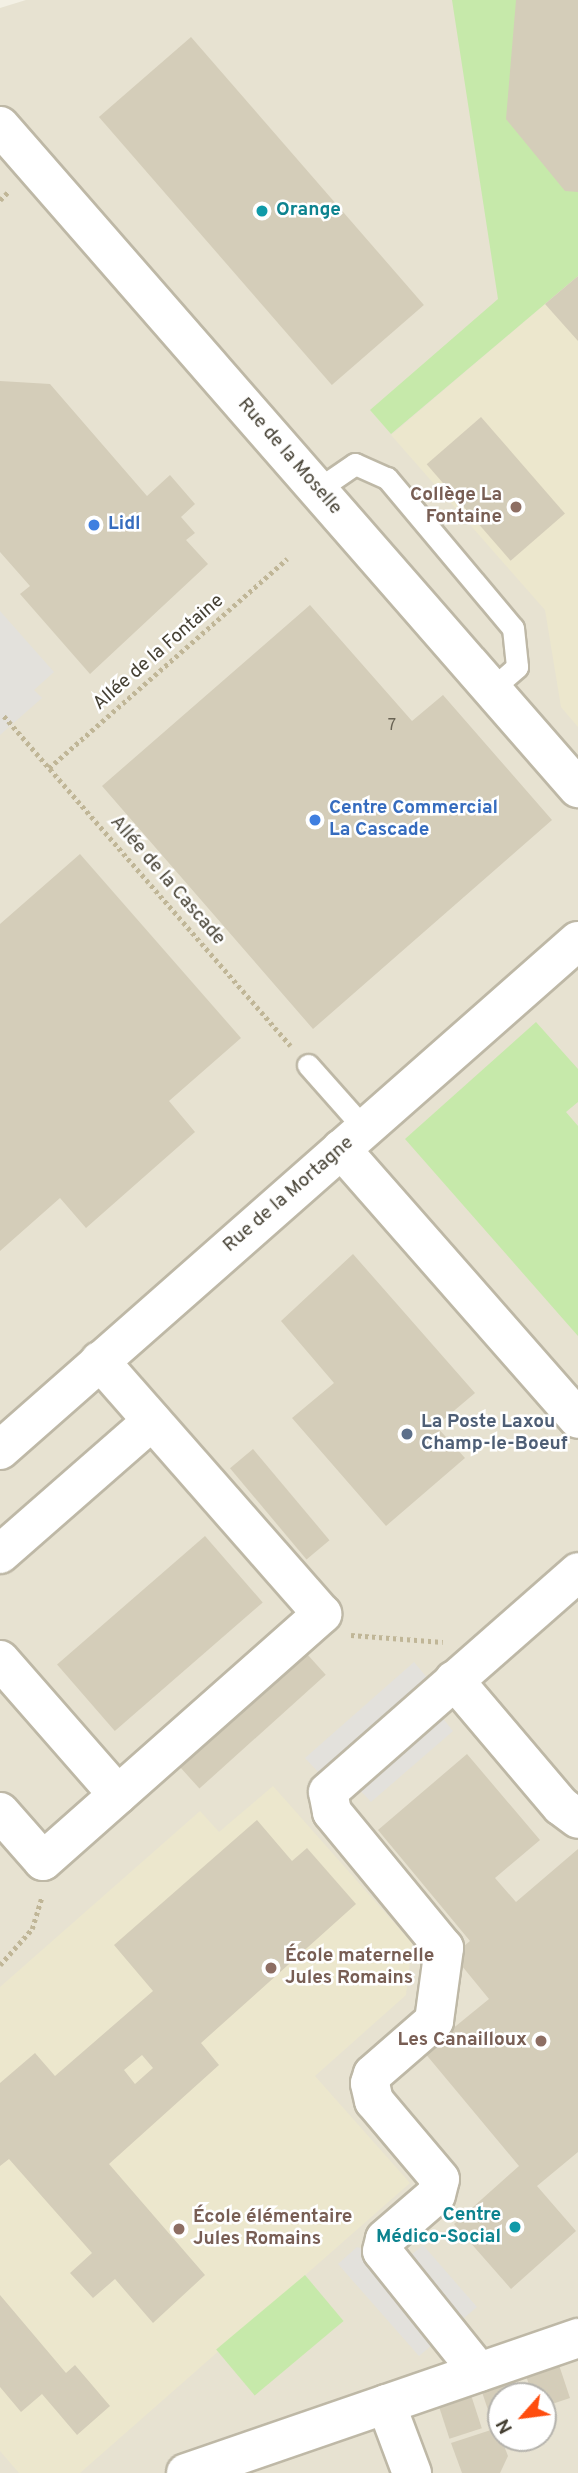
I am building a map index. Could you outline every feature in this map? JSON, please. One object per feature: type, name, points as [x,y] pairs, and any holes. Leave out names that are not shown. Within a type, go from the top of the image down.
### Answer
[{"type":"street","name":"Rue de la Moselle","points":[[0,126],[578,788]]},
{"type":"street","name":"Rue de la Mortagne","points":[[0,1450],[578,941]]},
{"type":"street","points":[[353,1139],[578,1419]]},
{"type":"street","points":[[0,1812],[43,1861],[322,1615],[100,1361]]},
{"type":"street","points":[[0,1553],[152,1421]]},
{"type":"street","points":[[480,2372],[382,2252],[385,2239],[436,2195],[440,2179],[374,2101],[370,2083],[373,2074],[434,2021],[444,1948],[327,1802],[335,1783],[578,1572]]},
{"type":"street","points":[[0,1660],[118,1795]]},
{"type":"street","points":[[460,1675],[561,1806],[578,1819]]},
{"type":"street","points":[[186,2473],[578,2338]]},
{"type":"street","points":[[386,2404],[412,2473]]},
{"type":"lane","points":[[317,490],[355,464],[387,478],[513,628],[517,667],[492,689]]},
{"type":"lane","points":[[308,1065],[353,1139]]},
{"type":"path","name":"Allée de la Fontaine","points":[[49,768],[286,559]]},
{"type":"path","name":"Allée de la Cascade","points":[[5,716],[308,1065]]},
{"type":"path","points":[[322,1615],[348,1635],[442,1640],[460,1675]]},
{"type":"path","points":[[0,1965],[32,1929],[42,1906],[43,1861]]},
{"type":"shaded area","points":[[26,0],[578,0],[578,2473],[0,2473],[0,8]]},
{"type":"shaded area","name":"Collège La Fontaine","points":[[578,276],[578,727],[561,707],[545,610],[391,435]]},
{"type":"shaded area","points":[[0,611],[54,672],[34,690],[42,698],[0,735]]},
{"type":"shaded area","points":[[414,1662],[429,1680],[437,1711],[453,1731],[371,1802],[354,1784],[322,1776],[305,1758]]},
{"type":"shaded area","name":"École élémentaire Jules Romains","points":[[273,1786],[412,1943],[406,1995],[315,2076],[410,2183],[80,2473],[19,2473],[0,2451],[0,1987],[200,1811],[219,1832]]},
{"type":"shaded area","points":[[423,2245],[477,2307],[419,2356],[338,2264],[357,2247],[404,2261]]},
{"type":"green space","points":[[452,0],[578,0],[578,276],[391,434],[370,410],[498,299]]},
{"type":"green space","points":[[536,1022],[578,1069],[578,1102],[566,1112],[578,1126],[578,1336],[405,1139]]},
{"type":"green space","points":[[305,2275],[344,2321],[255,2396],[216,2350]]},
{"type":"building","points":[[516,0],[578,0],[578,192],[565,191],[506,119]]},
{"type":"building","name":"Orange","points":[[191,37],[424,305],[332,385],[99,117]]},
{"type":"building","points":[[578,276],[578,341],[545,304]]},
{"type":"building","name":"Lidl","points":[[0,381],[50,384],[147,496],[170,475],[195,504],[181,517],[195,533],[186,540],[208,564],[90,674],[20,594],[30,586],[0,552]]},
{"type":"building","points":[[481,417],[565,514],[511,561],[427,464]]},
{"type":"building","points":[[310,605],[412,721],[443,695],[552,820],[313,1029],[102,786]]},
{"type":"building","points":[[80,854],[241,1038],[169,1101],[195,1132],[86,1228],[60,1198],[0,1251],[0,924]]},
{"type":"building","points":[[353,1254],[475,1393],[436,1426],[465,1458],[386,1526],[292,1418],[334,1383],[281,1321]]},
{"type":"building","points":[[253,1449],[329,1540],[307,1559],[230,1468]]},
{"type":"building","points":[[205,1536],[263,1602],[115,1731],[57,1665]]},
{"type":"building","points":[[307,1654],[326,1675],[199,1789],[181,1768]]},
{"type":"building","points":[[467,1754],[540,1840],[495,1878],[516,1902],[578,1849],[578,2152],[537,2186],[576,2231],[511,2289],[454,2224],[519,2166],[424,2052],[489,1999],[453,1955],[470,1941],[378,1830]]},
{"type":"building","points":[[257,1820],[292,1861],[307,1848],[356,1904],[201,2043],[219,2065],[109,2164],[205,2275],[153,2323],[115,2279],[93,2298],[70,2273],[92,2253],[9,2159],[0,2166],[0,2083],[35,2053],[55,2076],[153,1991],[114,1945]],"holes":[[[142,2055],[153,2068],[135,2084],[124,2070]]]},
{"type":"building","points":[[0,2295],[66,2373],[75,2365],[110,2406],[77,2435],[42,2394],[21,2412],[0,2387]]},
{"type":"building","points":[[559,2365],[570,2398],[557,2402],[557,2382],[528,2382],[526,2376]]},
{"type":"building","points":[[487,2390],[487,2407],[482,2392]]},
{"type":"building","points":[[471,2395],[482,2428],[449,2439],[439,2406]]},
{"type":"building","points":[[487,2431],[487,2452],[506,2452],[508,2456],[500,2473],[462,2473],[451,2443]]},
{"type":"place","name":"Orange","points":[[262,211]]},
{"type":"place","name":"Collège La Fontaine","points":[[516,507]]},
{"type":"place","name":"Lidl","points":[[94,525]]},
{"type":"place","name":"Centre Commercial La Cascade","points":[[315,820]]},
{"type":"place","name":"La Poste Laxou Champ-le-Boeuf","points":[[407,1434]]},
{"type":"place","name":"École maternelle Jules Romains","points":[[271,1968]]},
{"type":"place","name":"Les Canailloux","points":[[541,2041]]},
{"type":"place","name":"Centre Médico-Social","points":[[515,2227]]},
{"type":"place","name":"École élémentaire Jules Romains","points":[[179,2229]]}]
